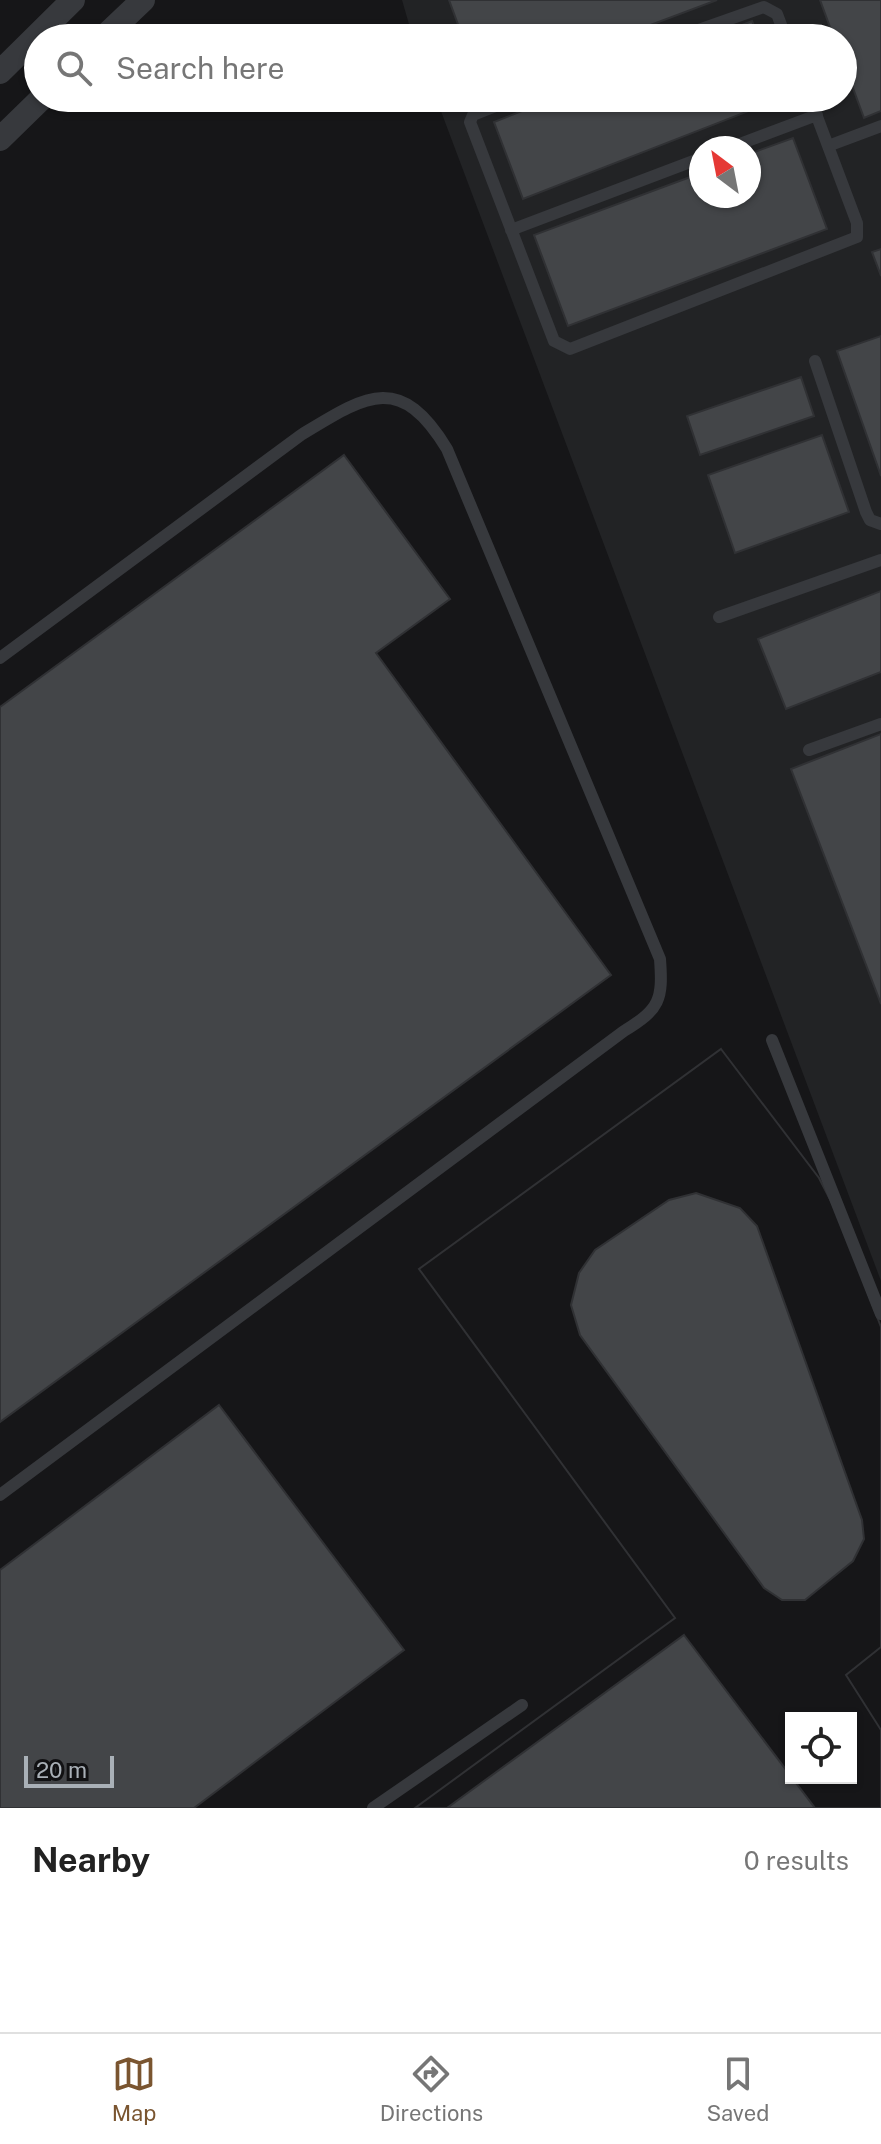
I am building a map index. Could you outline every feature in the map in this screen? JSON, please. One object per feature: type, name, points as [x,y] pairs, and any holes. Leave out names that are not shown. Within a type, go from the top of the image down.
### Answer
[{"type":"street","points":[[49,24],[73,0]]},
{"type":"street","points":[[118,24],[143,0]]},
{"type":"street","points":[[0,72],[24,48]]},
{"type":"street","points":[[0,139],[28,112]]},
{"type":"lane","points":[[716,24],[764,7],[777,14],[781,24]]},
{"type":"lane","points":[[481,112],[473,115],[470,122],[554,341],[570,349],[851,242],[857,237],[857,223],[816,112]]},
{"type":"lane","points":[[761,136],[817,115]]},
{"type":"lane","points":[[828,146],[881,126]]},
{"type":"lane","points":[[511,230],[689,163]]},
{"type":"lane","points":[[815,361],[866,512],[870,520],[881,524]]},
{"type":"lane","points":[[0,658],[322,422],[376,397],[396,399],[415,407],[432,424],[453,464],[660,959],[662,991],[652,1014],[624,1031],[0,1495]]},
{"type":"lane","points":[[719,617],[881,560]]},
{"type":"lane","points":[[809,750],[881,724]]},
{"type":"lane","points":[[772,1040],[881,1314]]},
{"type":"lane","points":[[373,1808],[522,1705]]},
{"type":"shaded area","points":[[402,0],[881,0],[881,1281],[441,112],[857,112],[857,24],[409,24]]},
{"type":"building","points":[[449,0],[717,0],[653,24],[458,24]]},
{"type":"building","points":[[820,0],[881,0],[881,111],[864,118],[857,99],[857,24],[829,24]]},
{"type":"building","points":[[519,112],[746,112],[523,199],[494,122]]},
{"type":"building","points":[[793,138],[827,229],[568,326],[534,235],[689,177],[689,208],[761,208],[761,150]]},
{"type":"building","points":[[881,249],[881,276],[872,252]]},
{"type":"building","points":[[881,336],[881,476],[837,351]]},
{"type":"building","points":[[801,377],[814,416],[700,455],[687,416]]},
{"type":"building","points":[[822,435],[849,512],[735,553],[708,475]]},
{"type":"building","points":[[344,455],[450,599],[376,653],[611,975],[0,1422],[0,707]]},
{"type":"building","points":[[881,591],[881,672],[786,709],[758,639]]},
{"type":"building","points":[[881,734],[881,1004],[791,769]]},
{"type":"building","points":[[721,1049],[819,1178],[836,1211],[881,1327],[881,1647],[846,1675],[881,1730],[881,1808],[415,1808],[675,1618],[419,1269]],"holes":[[[696,1193],[740,1208],[757,1226],[862,1520],[864,1539],[853,1561],[805,1600],[782,1600],[764,1588],[580,1335],[571,1305],[579,1273],[595,1250],[669,1200]]]},
{"type":"building","points":[[721,1049],[819,1178],[836,1211],[881,1327],[881,1647],[846,1675],[881,1730],[881,1808],[415,1808],[675,1618],[419,1269]]},
{"type":"building","points":[[219,1405],[404,1650],[194,1808],[0,1808],[0,1570]]},
{"type":"building","points":[[684,1635],[785,1768],[785,1784],[797,1784],[815,1808],[447,1808]]}]
